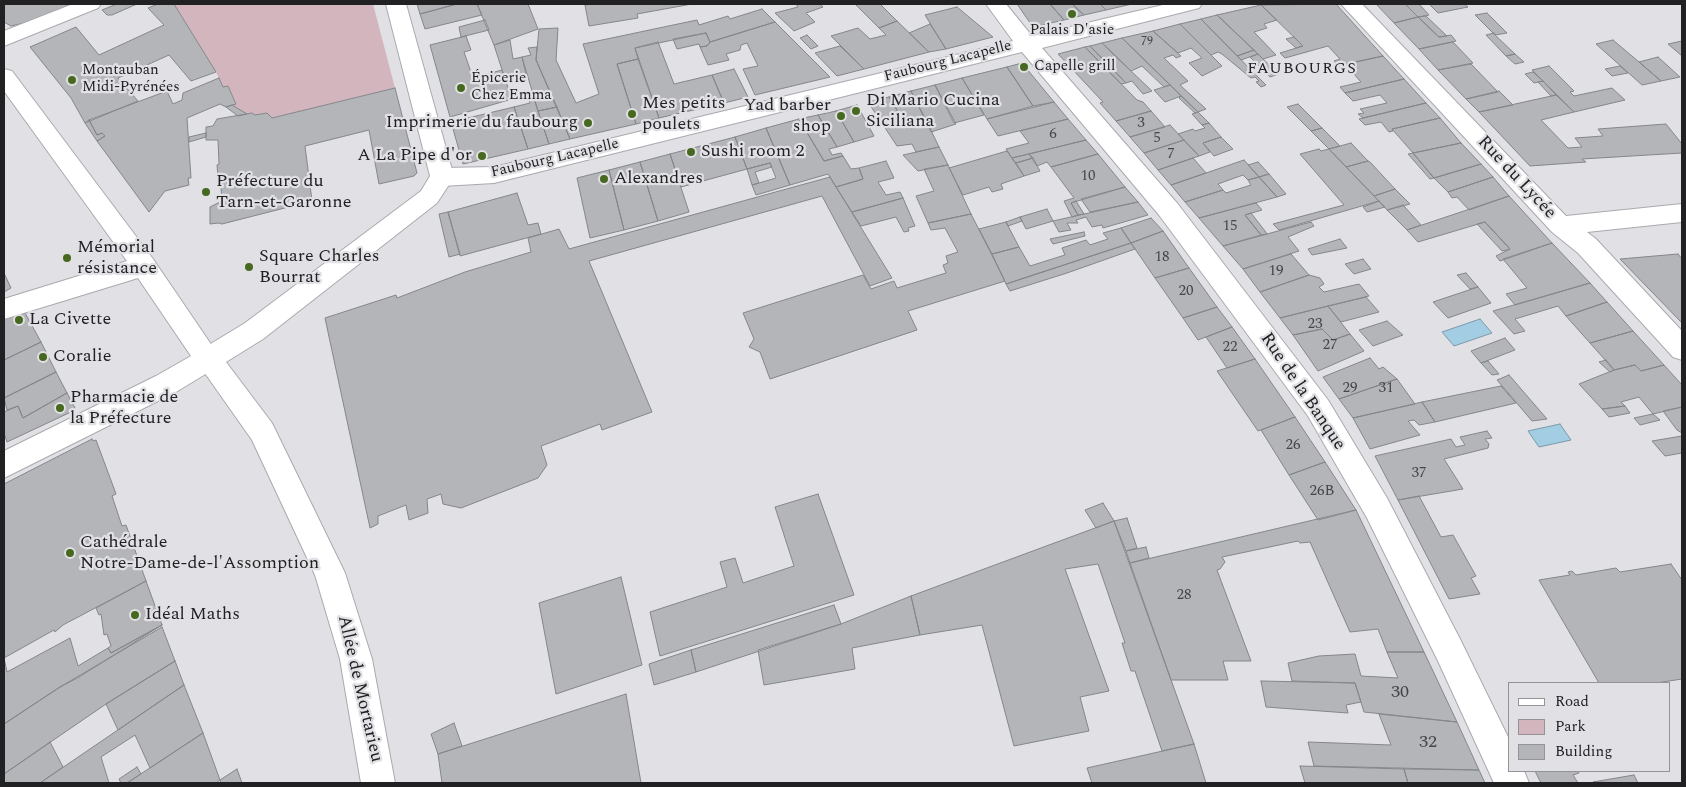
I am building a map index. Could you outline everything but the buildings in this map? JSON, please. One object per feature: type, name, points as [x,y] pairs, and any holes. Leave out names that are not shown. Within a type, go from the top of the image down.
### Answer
[{"type":"street","points":[[4,39],[91,4]]},
{"type":"street","points":[[4,465],[166,384],[254,331],[430,197],[442,177],[396,4]]},
{"type":"street","name":"Rue de la Banque","points":[[996,4],[1026,43],[1168,209],[1318,408],[1377,508],[1449,650],[1512,783]]},
{"type":"street","name":"Faubourg Lacapelle","points":[[442,177],[494,175],[1026,43],[1192,4]]},
{"type":"street","name":"Rue du Lycée","points":[[1351,4],[1562,226],[1587,246],[1682,349]]},
{"type":"street","name":"Allée de Mortarieu","points":[[4,76],[144,266],[208,359],[262,432],[330,573],[356,659],[378,783]]},
{"type":"street","points":[[1562,226],[1682,213]]},
{"type":"street","points":[[4,309],[144,266]]},
{"type":"green space","points":[[174,4],[373,4],[395,88],[272,118],[267,113],[247,114],[232,105],[236,103],[228,86],[223,87],[216,72]]},
{"type":"water","points":[[1480,319],[1492,333],[1454,346],[1442,332]]},
{"type":"water","points":[[1560,424],[1571,440],[1539,447],[1528,431]]},
{"type":"place","name":"Palais D'asie","points":[[1072,14]]},
{"type":"place","name":"Capelle grill","points":[[1024,67]]},
{"type":"place","name":"Montauban Midi-Pyrénées","points":[[72,80]]},
{"type":"place","name":"Épicerie Chez Emma","points":[[461,88]]},
{"type":"place","name":"Di Mario Cucina Siciliana","points":[[856,111]]},
{"type":"place","name":"Mes petits poulets","points":[[632,114]]},
{"type":"place","name":"Yad barber shop","points":[[841,116]]},
{"type":"place","name":"Imprimerie du faubourg","points":[[588,123]]},
{"type":"place","name":"Sushi room 2","points":[[691,152]]},
{"type":"place","name":"A La Pipe d'or","points":[[482,156]]},
{"type":"place","name":"Alexandres","points":[[604,179]]},
{"type":"place","name":"Préfecture du Tarn-et-Garonne","points":[[206,192]]},
{"type":"place","name":"Mémorial résistance","points":[[67,258]]},
{"type":"place","name":"Square Charles Bourrat","points":[[249,267]]},
{"type":"place","name":"La Civette","points":[[19,320]]},
{"type":"place","name":"Coralie","points":[[43,357]]},
{"type":"place","name":"Pharmacie de la Préfecture","points":[[60,408]]},
{"type":"place","name":"Cathédrale Notre-Dame-de-l'Assomption","points":[[70,553]]},
{"type":"place","name":"Idéal Maths","points":[[135,615]]},
{"type":"district","name":"FAUBOURGS","points":[[1302,70]]}]
